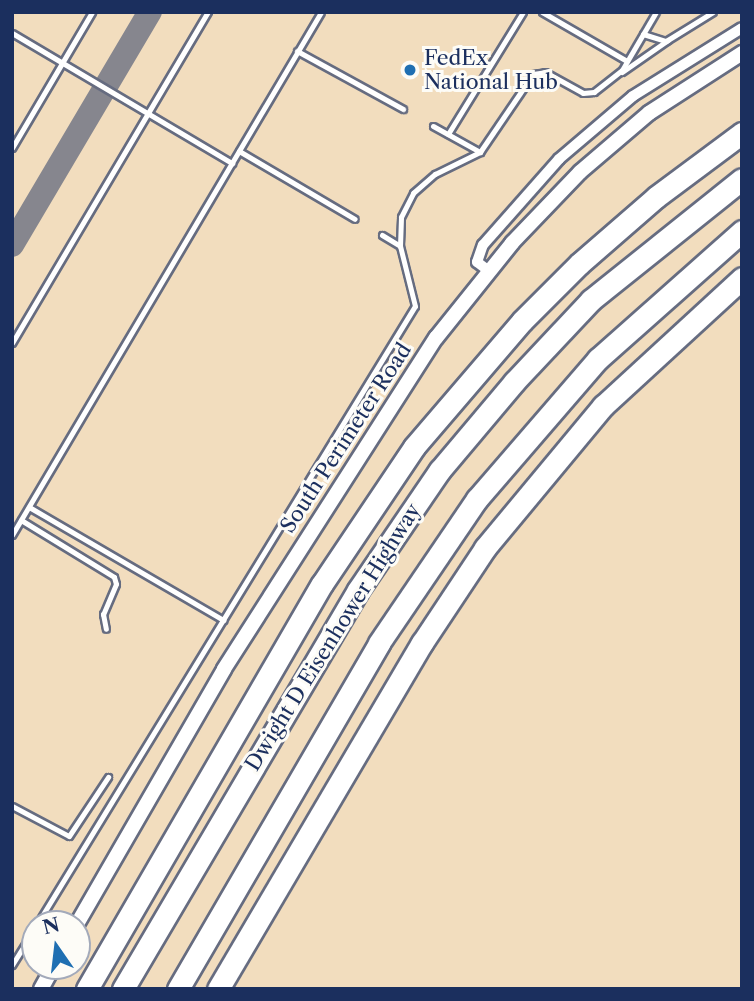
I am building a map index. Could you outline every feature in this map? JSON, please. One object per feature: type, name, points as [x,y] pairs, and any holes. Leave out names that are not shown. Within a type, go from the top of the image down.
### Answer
[{"type":"highway","points":[[87,989],[322,584],[414,447],[514,331],[571,272],[656,197],[742,133]]},
{"type":"highway","name":"Dwight D Eisenhower Highway","points":[[121,989],[365,578],[447,461],[591,300],[742,179]]},
{"type":"highway","name":"Dwight D Eisenhower Highway","points":[[182,983],[379,643],[477,499],[598,359],[742,231]]},
{"type":"highway","points":[[218,989],[422,643],[485,548],[603,406],[742,278]]},
{"type":"street","points":[[489,271],[477,262],[483,245],[559,159],[633,96],[742,28]]},
{"type":"street","name":"South Perimeter Road","points":[[85,910],[198,711],[377,425],[489,271],[546,205],[603,151],[666,101],[742,53]]},
{"type":"lane","points":[[12,148],[92,12]]},
{"type":"lane","points":[[12,343],[208,12]]},
{"type":"lane","points":[[12,535],[321,12]]},
{"type":"lane","points":[[448,134],[523,12]]},
{"type":"lane","points":[[542,12],[627,61]]},
{"type":"lane","points":[[619,73],[656,12]]},
{"type":"lane","points":[[46,910],[415,306],[400,246],[401,217],[413,193],[435,174],[480,152],[533,74],[545,72],[587,94],[713,12]]},
{"type":"lane","points":[[12,33],[232,163]]},
{"type":"lane","points":[[643,34],[658,42],[669,39]]},
{"type":"lane","points":[[298,51],[403,109]]},
{"type":"lane","points":[[433,126],[480,152]]},
{"type":"lane","points":[[239,151],[355,219]]},
{"type":"lane","points":[[382,235],[400,246]]},
{"type":"lane","points":[[29,507],[223,620]]},
{"type":"lane","points":[[21,520],[114,577],[116,584],[103,614],[106,629]]},
{"type":"lane","points":[[12,806],[69,836],[108,777]]},
{"type":"taxiway","points":[[12,245],[150,12]]},
{"type":"place","name":"FedEx National Hub","points":[[410,70]]}]
